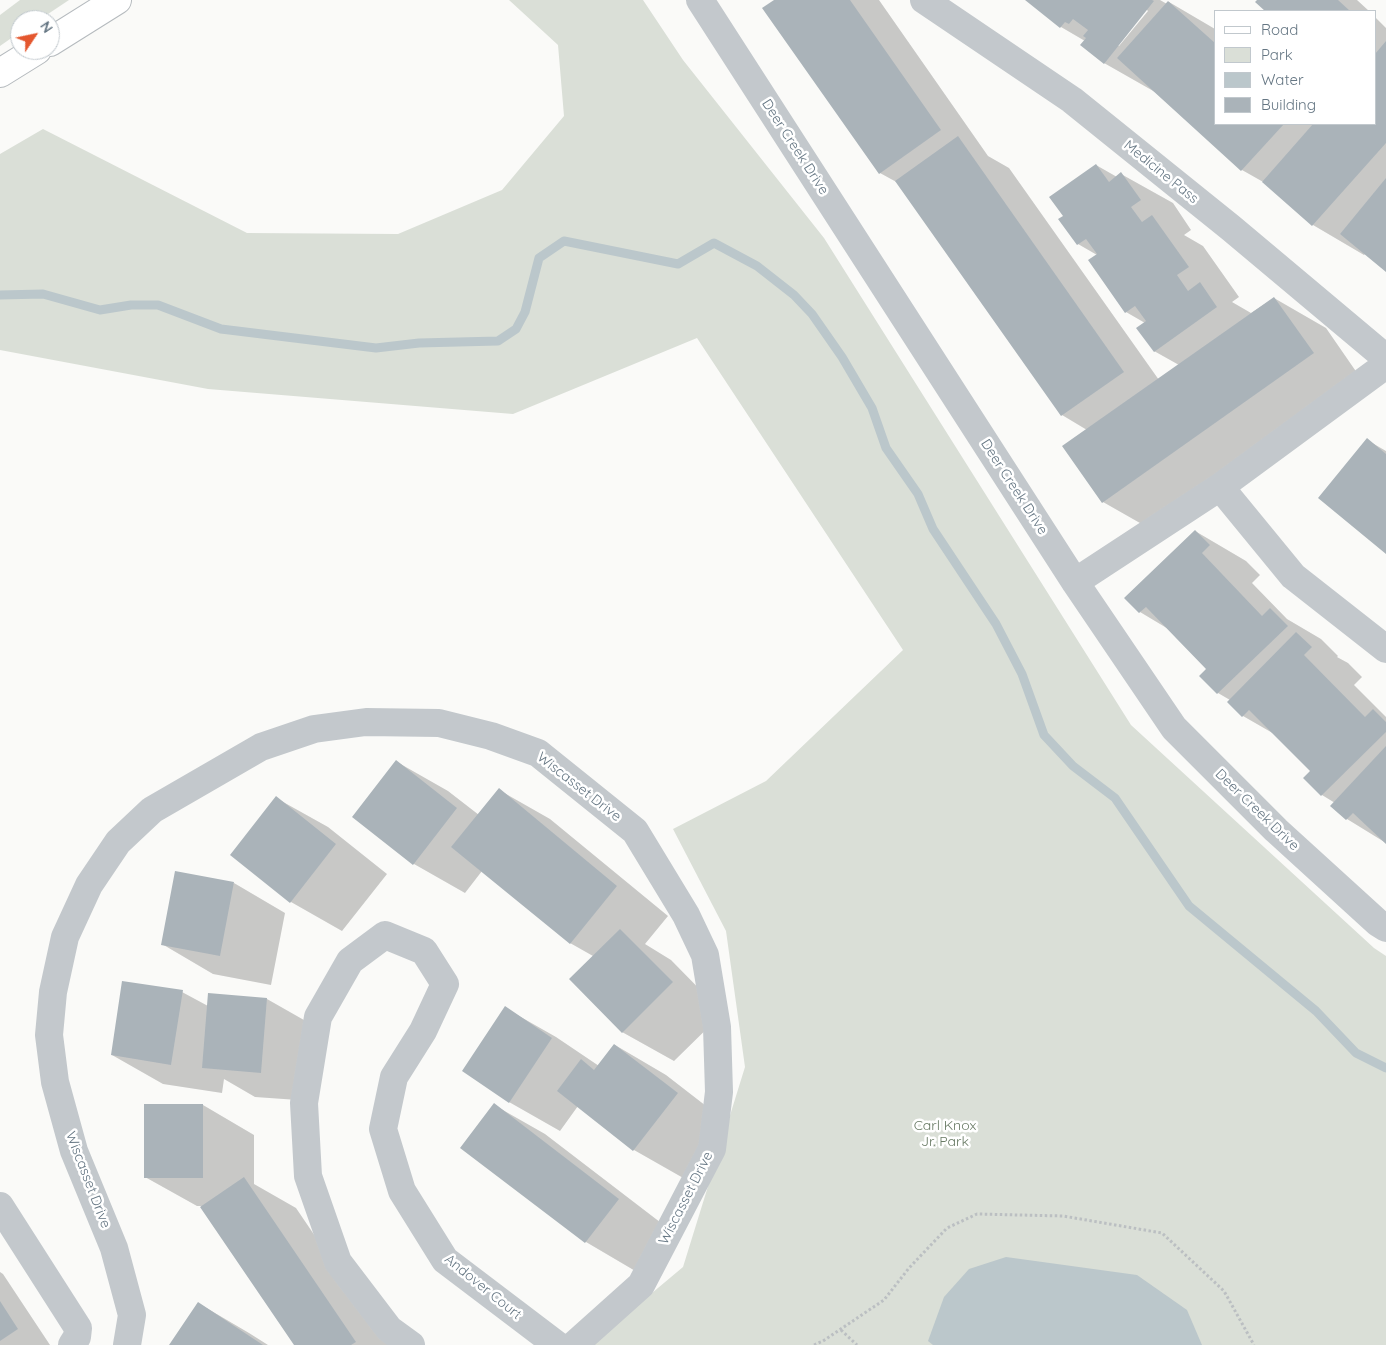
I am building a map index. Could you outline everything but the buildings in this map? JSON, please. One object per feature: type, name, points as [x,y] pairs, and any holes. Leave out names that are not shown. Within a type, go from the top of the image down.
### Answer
[{"type":"main road","points":[[60,36],[117,0]]},
{"type":"main road","points":[[0,73],[20,60]]},
{"type":"street","name":"Deer Creek Drive","points":[[700,0],[1075,582],[1174,728],[1276,830],[1378,923],[1386,928]]},
{"type":"street","name":"Medicine Pass","points":[[924,0],[1072,100],[1231,228],[1386,358]]},
{"type":"street","points":[[1075,582],[1220,487],[1386,365]]},
{"type":"street","points":[[1220,487],[1293,576],[1386,649]]},
{"type":"street","name":"Wiscasset Drive","points":[[128,1345],[132,1315],[114,1248],[74,1151],[55,1082],[48,1035],[53,992],[65,937],[89,885],[118,842],[152,810],[261,747],[314,729],[366,722],[439,723],[491,736],[538,754],[635,831],[686,915],[705,955],[717,1028],[720,1092],[712,1149],[641,1285],[574,1345]]},
{"type":"street","name":"Andover Court","points":[[411,1345],[389,1329],[338,1262],[308,1176],[304,1103],[318,1017],[350,961],[385,935],[424,951],[445,984],[424,1031],[394,1077],[383,1129],[402,1191],[445,1260],[557,1345]]},
{"type":"street","points":[[0,1206],[78,1328],[77,1337],[72,1345]]},
{"type":"path","points":[[814,1345],[841,1330],[884,1300],[909,1268],[947,1228],[977,1214],[1062,1216],[1162,1233],[1224,1292],[1254,1345]]},
{"type":"path","points":[[841,1330],[857,1345]]},
{"type":"green space","points":[[20,0],[69,0],[54,10],[10,10],[10,39],[0,46],[0,15]]},
{"type":"green space","name":"Carl Knox Jr. Park","points":[[509,0],[643,0],[683,60],[824,238],[1131,725],[1374,948],[1386,956],[1386,1345],[590,1345],[683,1267],[745,1067],[726,931],[673,829],[766,781],[903,650],[697,338],[513,414],[208,389],[0,350],[0,154],[43,129],[247,233],[398,234],[502,190],[564,116],[558,45]]},
{"type":"water","points":[[1006,1257],[1137,1275],[1187,1310],[1202,1345],[933,1345],[928,1341],[944,1297],[969,1269]]},
{"type":"waterway","points":[[0,295],[43,294],[100,310],[131,305],[158,305],[221,329],[376,348],[419,343],[498,341],[516,329],[525,312],[539,258],[564,241],[678,264],[714,243],[757,266],[794,295],[812,314],[842,357],[872,408],[886,448],[918,494],[933,529],[996,624],[1022,674],[1044,735],[1073,766],[1115,798],[1189,906],[1316,1011],[1356,1053],[1386,1068]]}]
